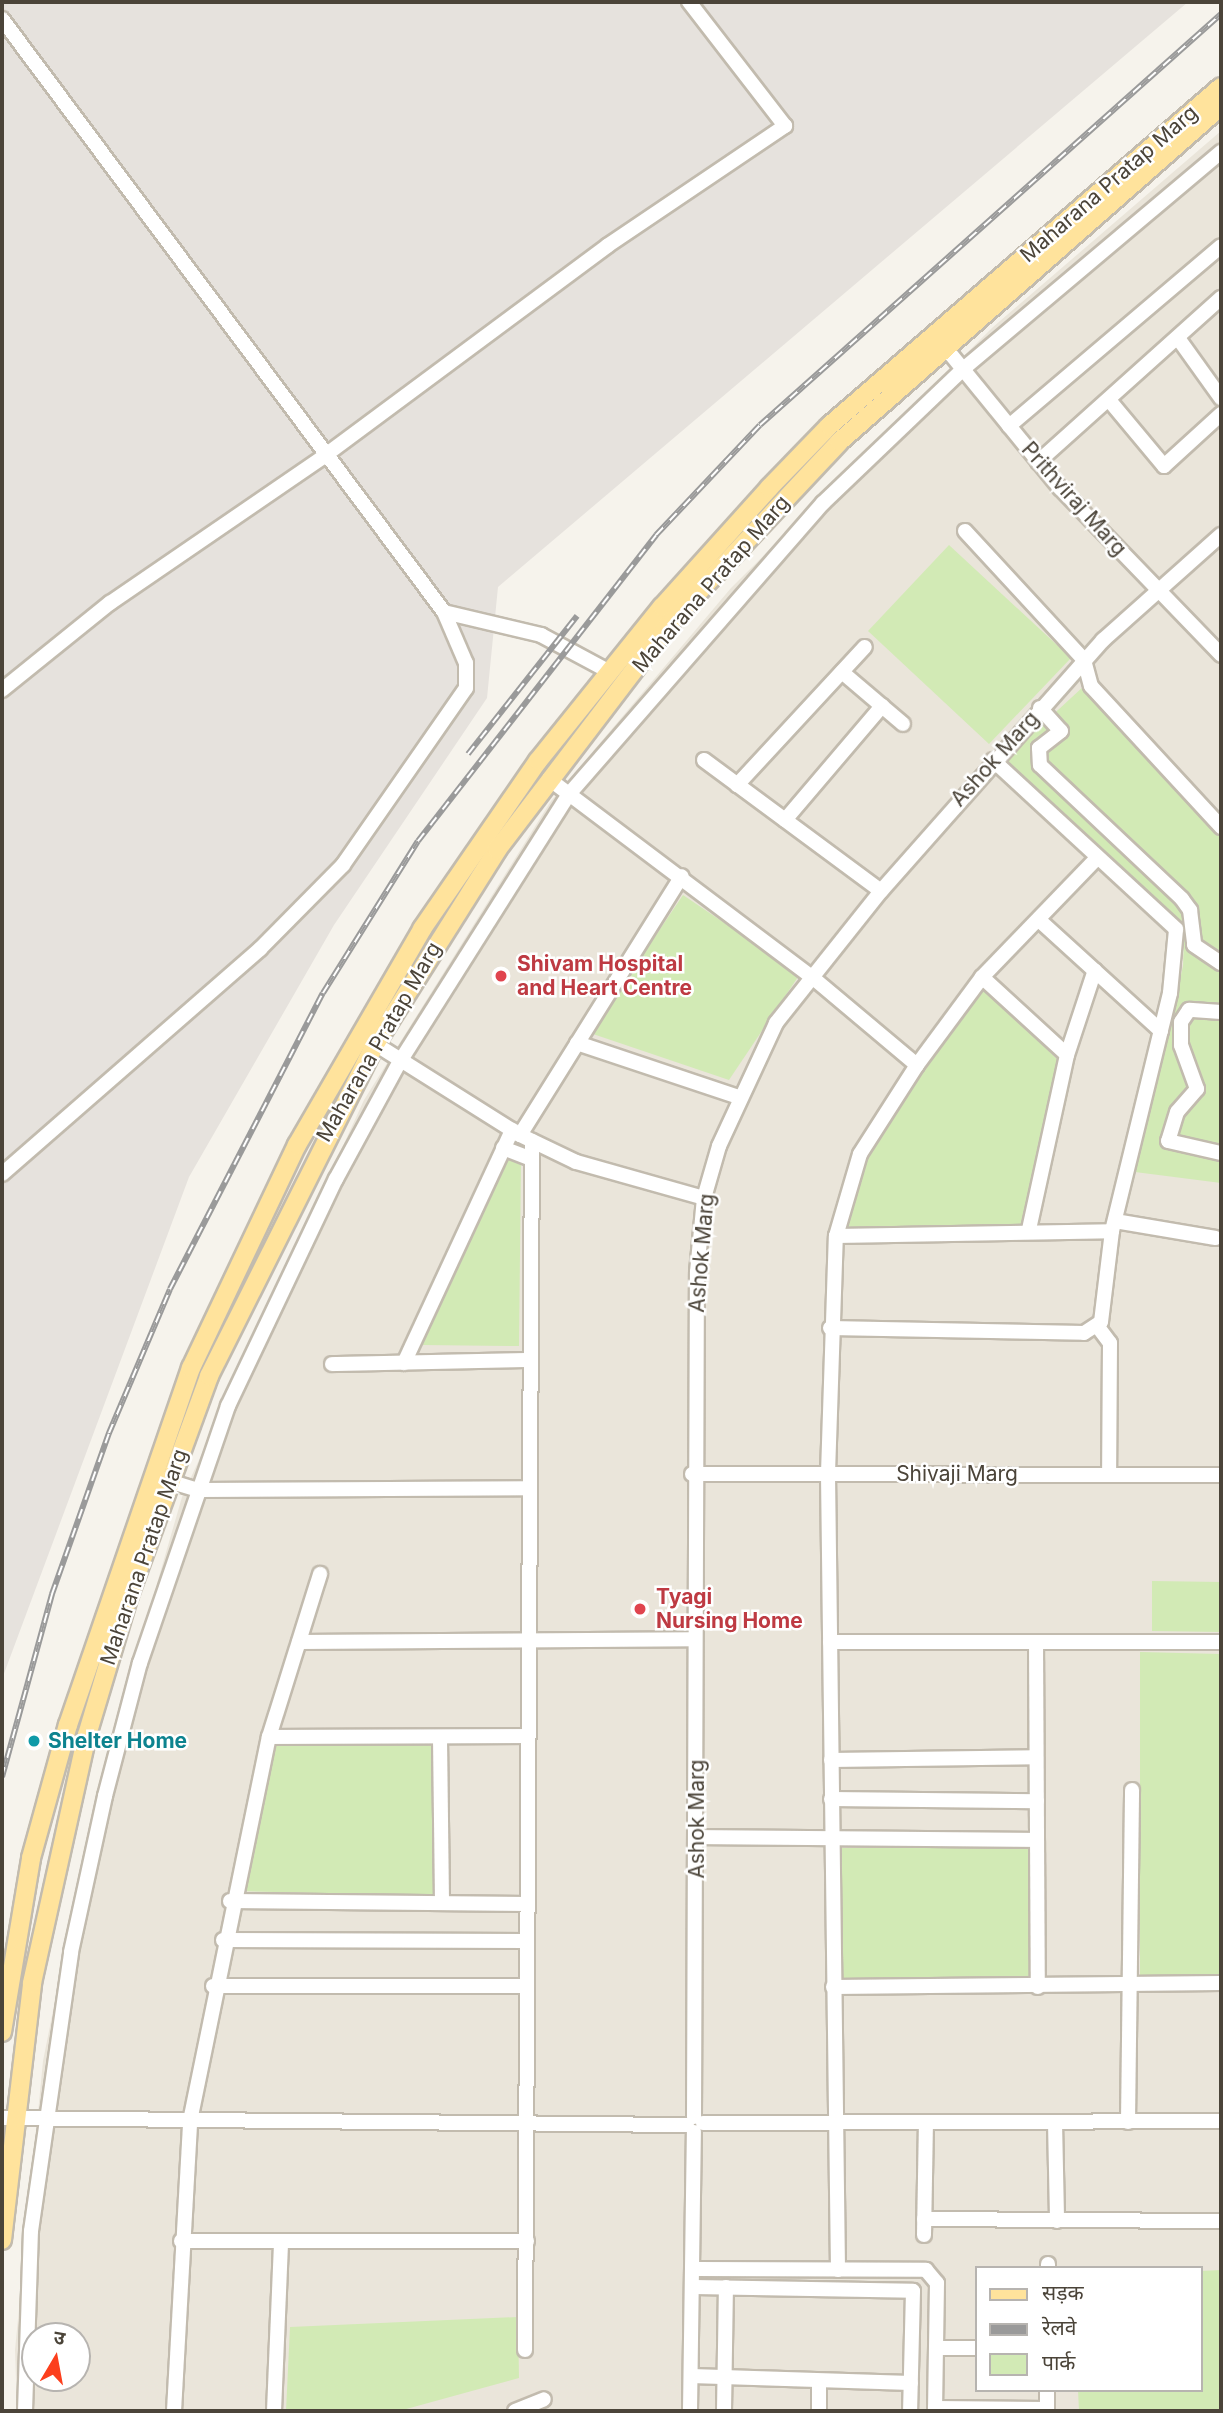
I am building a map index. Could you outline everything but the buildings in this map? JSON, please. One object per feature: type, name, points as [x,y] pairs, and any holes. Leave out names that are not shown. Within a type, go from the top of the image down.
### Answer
[{"type":"main road","name":"Maharana Pratap Marg","points":[[2,2240],[8,2119],[32,1983],[87,1735],[160,1478],[256,1276],[375,1044],[439,937],[549,779],[699,591],[839,442],[941,341],[1221,87]]},
{"type":"main road","name":"Maharana Pratap Marg","points":[[2,2032],[31,1858],[160,1478],[237,1265],[358,1034],[481,840],[610,672],[769,488],[1221,108]]},
{"type":"street","points":[[2,690],[110,603],[323,457],[607,246],[785,126],[689,2]]},
{"type":"street","points":[[2,19],[323,457],[444,612],[466,663],[466,688],[342,865],[261,949],[2,1174]]},
{"type":"street","points":[[25,2411],[30,2231],[71,1952],[105,1796],[141,1663],[199,1490],[275,1302],[399,1063],[569,794],[822,503],[962,370],[1221,152]]},
{"type":"street","points":[[1009,426],[1221,246]]},
{"type":"street","points":[[1038,462],[1221,298]]},
{"type":"street","points":[[1178,338],[1221,398]]},
{"type":"street","name":"Prithviraj Marg","points":[[941,341],[1038,462],[1221,655]]},
{"type":"street","points":[[1109,400],[1164,466],[1221,414]]},
{"type":"street","points":[[965,531],[1084,660],[1091,686],[1221,827]]},
{"type":"street","name":"Ashok Marg","points":[[690,2411],[695,2269],[697,1837],[692,1474],[704,1198],[738,1097],[776,1023],[881,891],[1040,708],[1084,660],[1157,589],[1221,535]]},
{"type":"street","points":[[444,612],[541,635],[610,672]]},
{"type":"street","points":[[737,785],[865,647]]},
{"type":"street","points":[[842,672],[903,724]]},
{"type":"street","points":[[785,820],[882,706]]},
{"type":"street","points":[[1040,708],[1061,731],[1039,748],[1040,765],[1182,899],[1190,910],[1194,945],[1221,962]]},
{"type":"street","points":[[704,760],[881,891]]},
{"type":"street","points":[[993,760],[1176,929],[1179,947],[1114,1226],[1098,1327],[1110,1343],[1109,1475]]},
{"type":"street","points":[[549,779],[812,977],[917,1065]]},
{"type":"street","points":[[838,2270],[828,1473],[830,1328],[836,1236],[860,1154],[917,1065],[982,977],[1097,858]]},
{"type":"street","points":[[404,1363],[503,1148],[521,1135],[682,877]]},
{"type":"street","points":[[1039,920],[1161,1031]]},
{"type":"street","points":[[1029,1229],[1067,1055],[1095,971]]},
{"type":"street","points":[[982,977],[1067,1055]]},
{"type":"street","points":[[1221,1012],[1189,1010],[1181,1022],[1181,1045],[1197,1089],[1177,1112],[1168,1141],[1221,1153]]},
{"type":"street","points":[[358,1034],[399,1063],[521,1135],[608,1174],[704,1198]]},
{"type":"street","points":[[577,1043],[738,1097]]},
{"type":"street","points":[[521,1135],[532,1159],[525,2350]]},
{"type":"street","points":[[503,1148],[532,1159]]},
{"type":"street","points":[[836,1236],[1114,1226],[1216,1238]]},
{"type":"street","points":[[830,1328],[1084,1333],[1098,1327]]},
{"type":"street","points":[[331,1364],[530,1360]]},
{"type":"street","name":"Shivaji Marg","points":[[692,1474],[1221,1475]]},
{"type":"street","points":[[160,1478],[199,1490],[530,1488]]},
{"type":"street","points":[[174,2411],[180,2241],[190,2121],[213,1986],[269,1737],[320,1574]]},
{"type":"street","points":[[299,1642],[695,1639]]},
{"type":"street","points":[[830,1642],[1221,1642]]},
{"type":"street","points":[[1036,1642],[1038,1987]]},
{"type":"street","points":[[269,1737],[528,1737]]},
{"type":"street","points":[[440,1738],[442,1903]]},
{"type":"street","points":[[831,1760],[1036,1757]]},
{"type":"street","points":[[1128,2122],[1132,1790]]},
{"type":"street","points":[[831,1799],[1037,1801]]},
{"type":"street","points":[[697,1837],[1037,1840]]},
{"type":"street","points":[[230,1901],[527,1904]]},
{"type":"street","points":[[223,1940],[527,1941]]},
{"type":"street","points":[[833,1987],[1130,1987],[1221,1983]]},
{"type":"street","points":[[213,1986],[526,1986]]},
{"type":"street","points":[[8,2119],[695,2124],[1221,2121]]},
{"type":"street","points":[[924,2235],[926,2122]]},
{"type":"street","points":[[1055,2122],[1057,2221]]},
{"type":"street","points":[[924,2220],[1221,2221]]},
{"type":"street","points":[[180,2241],[527,2241]]},
{"type":"street","points":[[274,2411],[281,2243]]},
{"type":"street","points":[[695,2269],[926,2270],[934,2276],[935,2409],[1047,2410],[1047,2392]]},
{"type":"street","points":[[694,2287],[913,2291],[910,2411]]},
{"type":"street","points":[[724,2411],[726,2287]]},
{"type":"street","points":[[936,2348],[974,2348]]},
{"type":"street","points":[[691,2376],[911,2383]]},
{"type":"street","points":[[819,2381],[819,2411]]},
{"type":"street","points":[[515,2411],[544,2399]]},
{"type":"shaded area","points":[[2,2],[1188,2],[498,587],[487,698],[334,925],[189,1177],[2,1679]]},
{"type":"shaded area","points":[[1221,131],[1221,2411],[17,2411],[15,2350],[43,2061],[96,1795],[182,1497],[364,1100],[551,801],[731,588],[993,327]]},
{"type":"green space","points":[[949,545],[1071,658],[989,744],[868,631]]},
{"type":"green space","points":[[1084,686],[1221,828],[1221,1183],[1135,1172],[1183,966],[1184,940],[1175,921],[1005,759]]},
{"type":"green space","points":[[683,895],[800,974],[729,1080],[590,1033]]},
{"type":"green space","points":[[982,985],[1059,1061],[1024,1226],[843,1230],[863,1154],[920,1059]]},
{"type":"green space","points":[[511,1153],[521,1161],[519,1346],[421,1345]]},
{"type":"green space","points":[[1152,1581],[1221,1582],[1221,1632],[1152,1631]]},
{"type":"green space","points":[[1140,1652],[1221,1654],[1221,1975],[1140,1977]]},
{"type":"green space","points":[[275,1741],[433,1743],[435,1896],[238,1891]]},
{"type":"green space","points":[[840,1848],[1029,1848],[1029,1980],[841,1980]]},
{"type":"green space","points":[[1221,2270],[1221,2411],[1079,2411],[1078,2392],[1202,2392],[1202,2271]]},
{"type":"green space","points":[[518,2317],[519,2378],[399,2411],[286,2411],[290,2327]]},
{"type":"railway","points":[[2,1777],[52,1594],[109,1433],[170,1289],[323,993],[418,841],[656,535],[760,425],[1221,14]]},
{"type":"railway","points":[[468,754],[577,616]]},
{"type":"place","name":"Shivam Hospital and Heart Centre","points":[[501,976]]},
{"type":"place","name":"Tyagi Nursing Home","points":[[640,1609]]},
{"type":"place","name":"Shelter Home","points":[[34,1741]]}]
